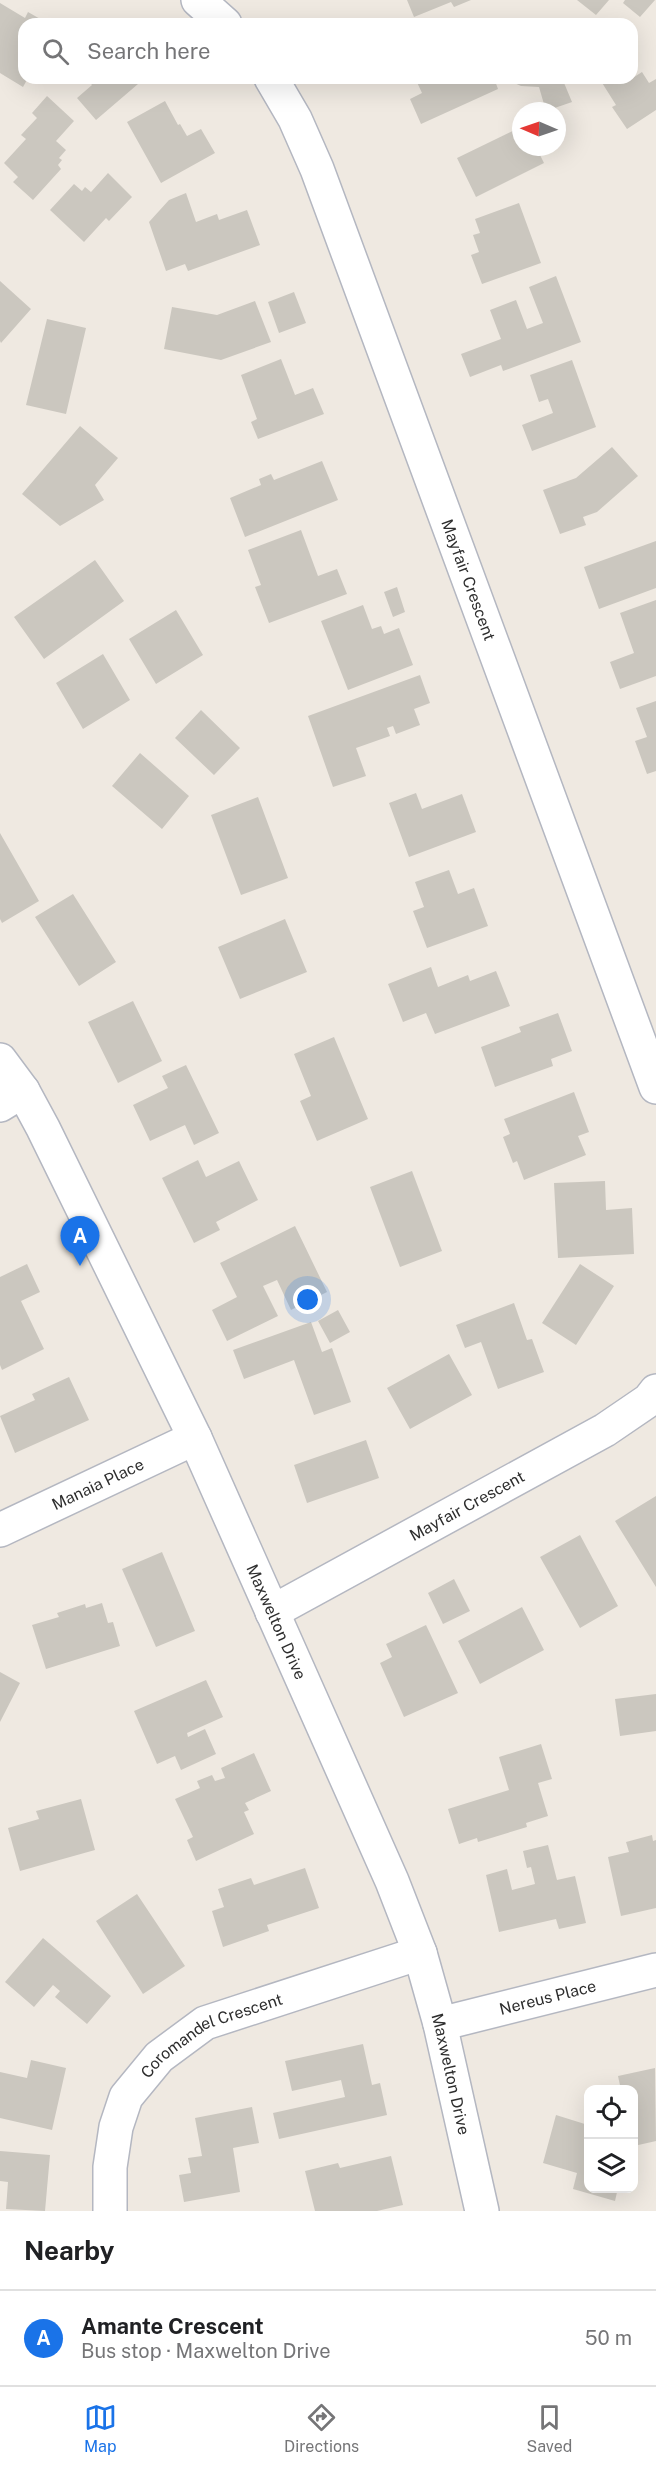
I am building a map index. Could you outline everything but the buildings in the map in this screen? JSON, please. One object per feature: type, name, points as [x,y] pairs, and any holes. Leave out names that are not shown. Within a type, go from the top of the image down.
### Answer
[{"type":"street","points":[[198,0],[218,18]]},
{"type":"street","name":"Mayfair Crescent","points":[[275,84],[295,119],[317,169],[656,1087]]},
{"type":"street","name":"Maxwelton Drive","points":[[0,1060],[11,1098],[43,1128],[195,1438],[392,1881],[420,1953],[440,2024],[482,2211]]},
{"type":"street","name":"Mayfair Crescent","points":[[272,1612],[605,1430],[649,1400],[656,1391]]},
{"type":"street","name":"Manaia Place","points":[[0,1530],[195,1438]]},
{"type":"street","name":"Coromandel Crescent","points":[[110,2211],[110,2167],[116,2127],[126,2097],[159,2057],[205,2023],[420,1953]]},
{"type":"street","name":"Nereus Place","points":[[440,2024],[656,1970]]},
{"type":"place","name":"Amante Crescent","points":[[80,1266]]}]
